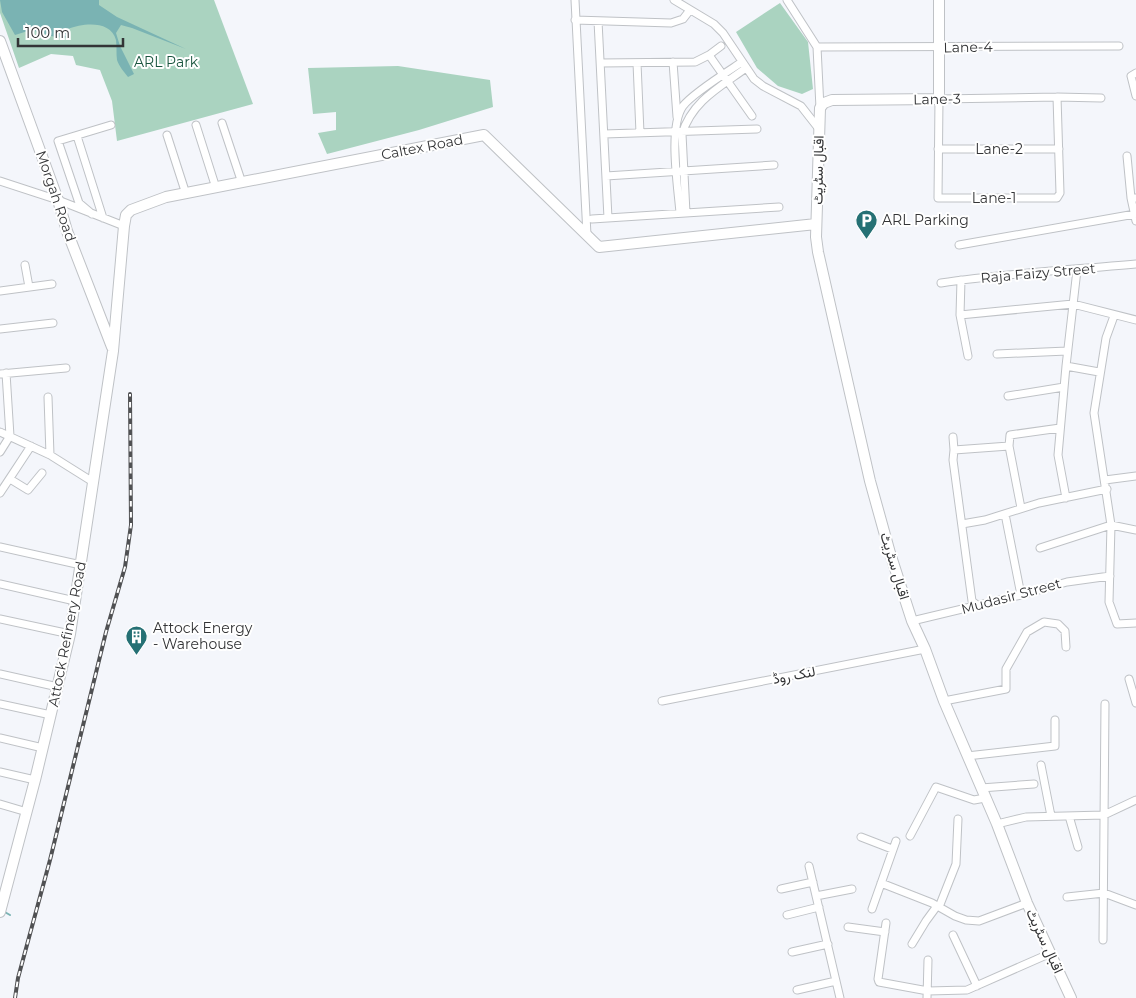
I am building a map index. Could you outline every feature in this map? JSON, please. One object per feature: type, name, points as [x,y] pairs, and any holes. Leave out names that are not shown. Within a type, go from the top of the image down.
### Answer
[{"type":"street","points":[[574,0],[587,235]]},
{"type":"street","points":[[674,0],[714,24],[723,33],[754,78],[763,86],[801,106],[819,129]]},
{"type":"street","points":[[787,0],[817,48],[820,108]]},
{"type":"street","points":[[938,149],[939,0]]},
{"type":"street","points":[[575,20],[672,23],[683,19],[690,10]]},
{"type":"street","points":[[598,21],[608,218]]},
{"type":"street","name":"Morgah Road","points":[[0,41],[58,200],[67,231],[113,351]]},
{"type":"street","points":[[601,63],[694,62],[722,46]]},
{"type":"street","name":"Lane-4","points":[[817,48],[1119,46]]},
{"type":"street","points":[[709,55],[752,116]]},
{"type":"street","points":[[673,62],[683,213]]},
{"type":"street","points":[[637,63],[640,132]]},
{"type":"street","points":[[677,120],[684,105],[744,65]]},
{"type":"street","points":[[1136,73],[1130,76],[1136,96]]},
{"type":"street","points":[[679,131],[702,99],[725,79]]},
{"type":"street","points":[[1057,97],[1059,149]]},
{"type":"street","name":"Lane-3","points":[[820,108],[824,103],[832,100],[1102,98]]},
{"type":"street","name":"اقبال سٹریٹ","points":[[820,108],[816,224],[818,252],[870,481],[890,553],[912,621],[925,649],[944,701],[997,824],[1027,902],[1071,998]]},
{"type":"street","points":[[222,123],[242,183]]},
{"type":"street","points":[[92,214],[79,203],[58,141],[111,125]]},
{"type":"street","points":[[196,125],[216,188]]},
{"type":"street","points":[[604,134],[757,129]]},
{"type":"street","points":[[167,135],[186,194]]},
{"type":"street","name":"Caltex Road","points":[[124,226],[126,215],[130,210],[166,198],[484,135],[599,247],[816,224]]},
{"type":"street","points":[[76,136],[103,218]]},
{"type":"street","name":"Lane-2","points":[[938,149],[1059,149]]},
{"type":"street","name":"Lane-1","points":[[938,149],[938,198],[1051,199],[1057,198],[1060,193],[1059,149]]},
{"type":"street","points":[[959,245],[1136,218],[1127,156]]},
{"type":"street","points":[[606,176],[774,165]]},
{"type":"street","points":[[0,181],[58,200],[124,226],[113,351]]},
{"type":"street","points":[[592,219],[779,207]]},
{"type":"street","name":"Raja Faizy Street","points":[[941,283],[1024,272],[1077,270],[1136,264]]},
{"type":"street","points":[[25,265],[29,288]]},
{"type":"street","points":[[1066,498],[1058,454],[1077,270]]},
{"type":"street","points":[[961,280],[960,315],[968,356]]},
{"type":"street","points":[[0,291],[52,284]]},
{"type":"street","points":[[960,315],[1073,304],[1114,316],[1136,320]]},
{"type":"street","points":[[1114,316],[1106,338],[1094,412],[1112,525],[1108,602],[1118,624],[1136,623]]},
{"type":"street","points":[[0,329],[53,324]]},
{"type":"street","name":"Attock Refinery Road","points":[[1,909],[35,780],[70,634],[113,351]]},
{"type":"street","points":[[997,354],[1068,351]]},
{"type":"street","points":[[1066,366],[1100,372]]},
{"type":"street","points":[[0,452],[10,436],[3,374],[66,368]]},
{"type":"street","points":[[1008,396],[1064,387]]},
{"type":"street","points":[[48,397],[50,456]]},
{"type":"street","points":[[1020,508],[1009,446],[1010,435],[1060,428]]},
{"type":"street","points":[[0,432],[50,456],[93,482]]},
{"type":"street","points":[[953,437],[953,460],[972,602],[977,605]]},
{"type":"street","points":[[0,493],[31,446]]},
{"type":"street","points":[[954,450],[1009,446]]},
{"type":"street","points":[[10,479],[29,490],[42,472]]},
{"type":"street","points":[[1105,480],[1136,476]]},
{"type":"street","points":[[962,524],[985,520],[1020,508],[1107,489]]},
{"type":"street","points":[[1005,514],[1021,595]]},
{"type":"street","points":[[1040,548],[1112,525],[1136,530]]},
{"type":"street","points":[[0,547],[81,564]]},
{"type":"street","name":"Mudasir Street","points":[[912,621],[1068,582],[1110,576]]},
{"type":"street","points":[[0,584],[75,601]]},
{"type":"street","points":[[0,619],[70,634]]},
{"type":"street","points":[[944,701],[1006,689],[1006,669],[1027,632],[1044,622],[1058,624],[1065,631],[1066,647]]},
{"type":"street","name":"لنک روڈ","points":[[662,701],[925,649]]},
{"type":"street","points":[[0,674],[58,687]]},
{"type":"street","points":[[1129,679],[1136,703]]},
{"type":"street","points":[[0,704],[51,715]]},
{"type":"street","points":[[1103,940],[1105,704]]},
{"type":"street","points":[[967,756],[1055,746],[1055,720]]},
{"type":"street","points":[[0,738],[43,748]]},
{"type":"street","points":[[1041,765],[1051,816]]},
{"type":"street","points":[[0,772],[35,780]]},
{"type":"street","points":[[981,788],[1034,784]]},
{"type":"street","points":[[910,836],[936,787],[974,800],[985,798]]},
{"type":"street","points":[[997,824],[1026,817],[1104,815],[1136,800]]},
{"type":"street","points":[[0,804],[26,812]]},
{"type":"street","points":[[1069,816],[1078,847]]},
{"type":"street","points":[[912,944],[926,920],[938,906],[956,864],[958,820]]},
{"type":"street","points":[[861,837],[892,849]]},
{"type":"street","points":[[872,910],[896,841]]},
{"type":"street","points":[[809,866],[840,998]]},
{"type":"street","points":[[781,889],[813,882]]},
{"type":"street","points":[[881,884],[938,906],[961,918],[979,921],[1027,902]]},
{"type":"street","points":[[816,896],[852,889]]},
{"type":"street","points":[[1067,897],[1104,893],[1136,905]]},
{"type":"street","points":[[787,914],[819,906]]},
{"type":"street","points":[[886,923],[879,982],[928,995],[967,990],[1051,953]]},
{"type":"street","points":[[848,926],[884,932]]},
{"type":"street","points":[[953,935],[977,986]]},
{"type":"street","points":[[792,952],[828,944]]},
{"type":"street","points":[[928,960],[928,995]]},
{"type":"street","points":[[797,990],[836,981]]},
{"type":"green space","name":"ARL Park","points":[[0,0],[214,0],[253,104],[117,141],[112,101],[100,70],[76,65],[73,56],[51,54],[19,68],[0,13]]},
{"type":"green space","points":[[780,3],[808,42],[813,89],[802,94],[778,86],[757,68],[736,32]]},
{"type":"green space","points":[[398,66],[490,80],[493,107],[419,130],[327,154],[318,133],[336,130],[336,112],[313,114],[308,68]]},
{"type":"water","points":[[0,0],[99,0],[99,5],[117,17],[186,49],[121,25],[116,33],[120,46],[134,74],[128,77],[118,62],[116,40],[108,29],[103,26],[81,25],[68,29],[67,38],[55,37],[31,30],[15,35],[2,12]]},
{"type":"waterway","points":[[3,911],[10,915]]},
{"type":"railway","points":[[15,998],[18,978],[50,860],[106,632],[125,567],[131,525],[130,394]]},
{"type":"place","name":"ARL Parking","points":[[866,239]]},
{"type":"place","name":"Attock Energy - Warehouse","points":[[137,655]]}]
